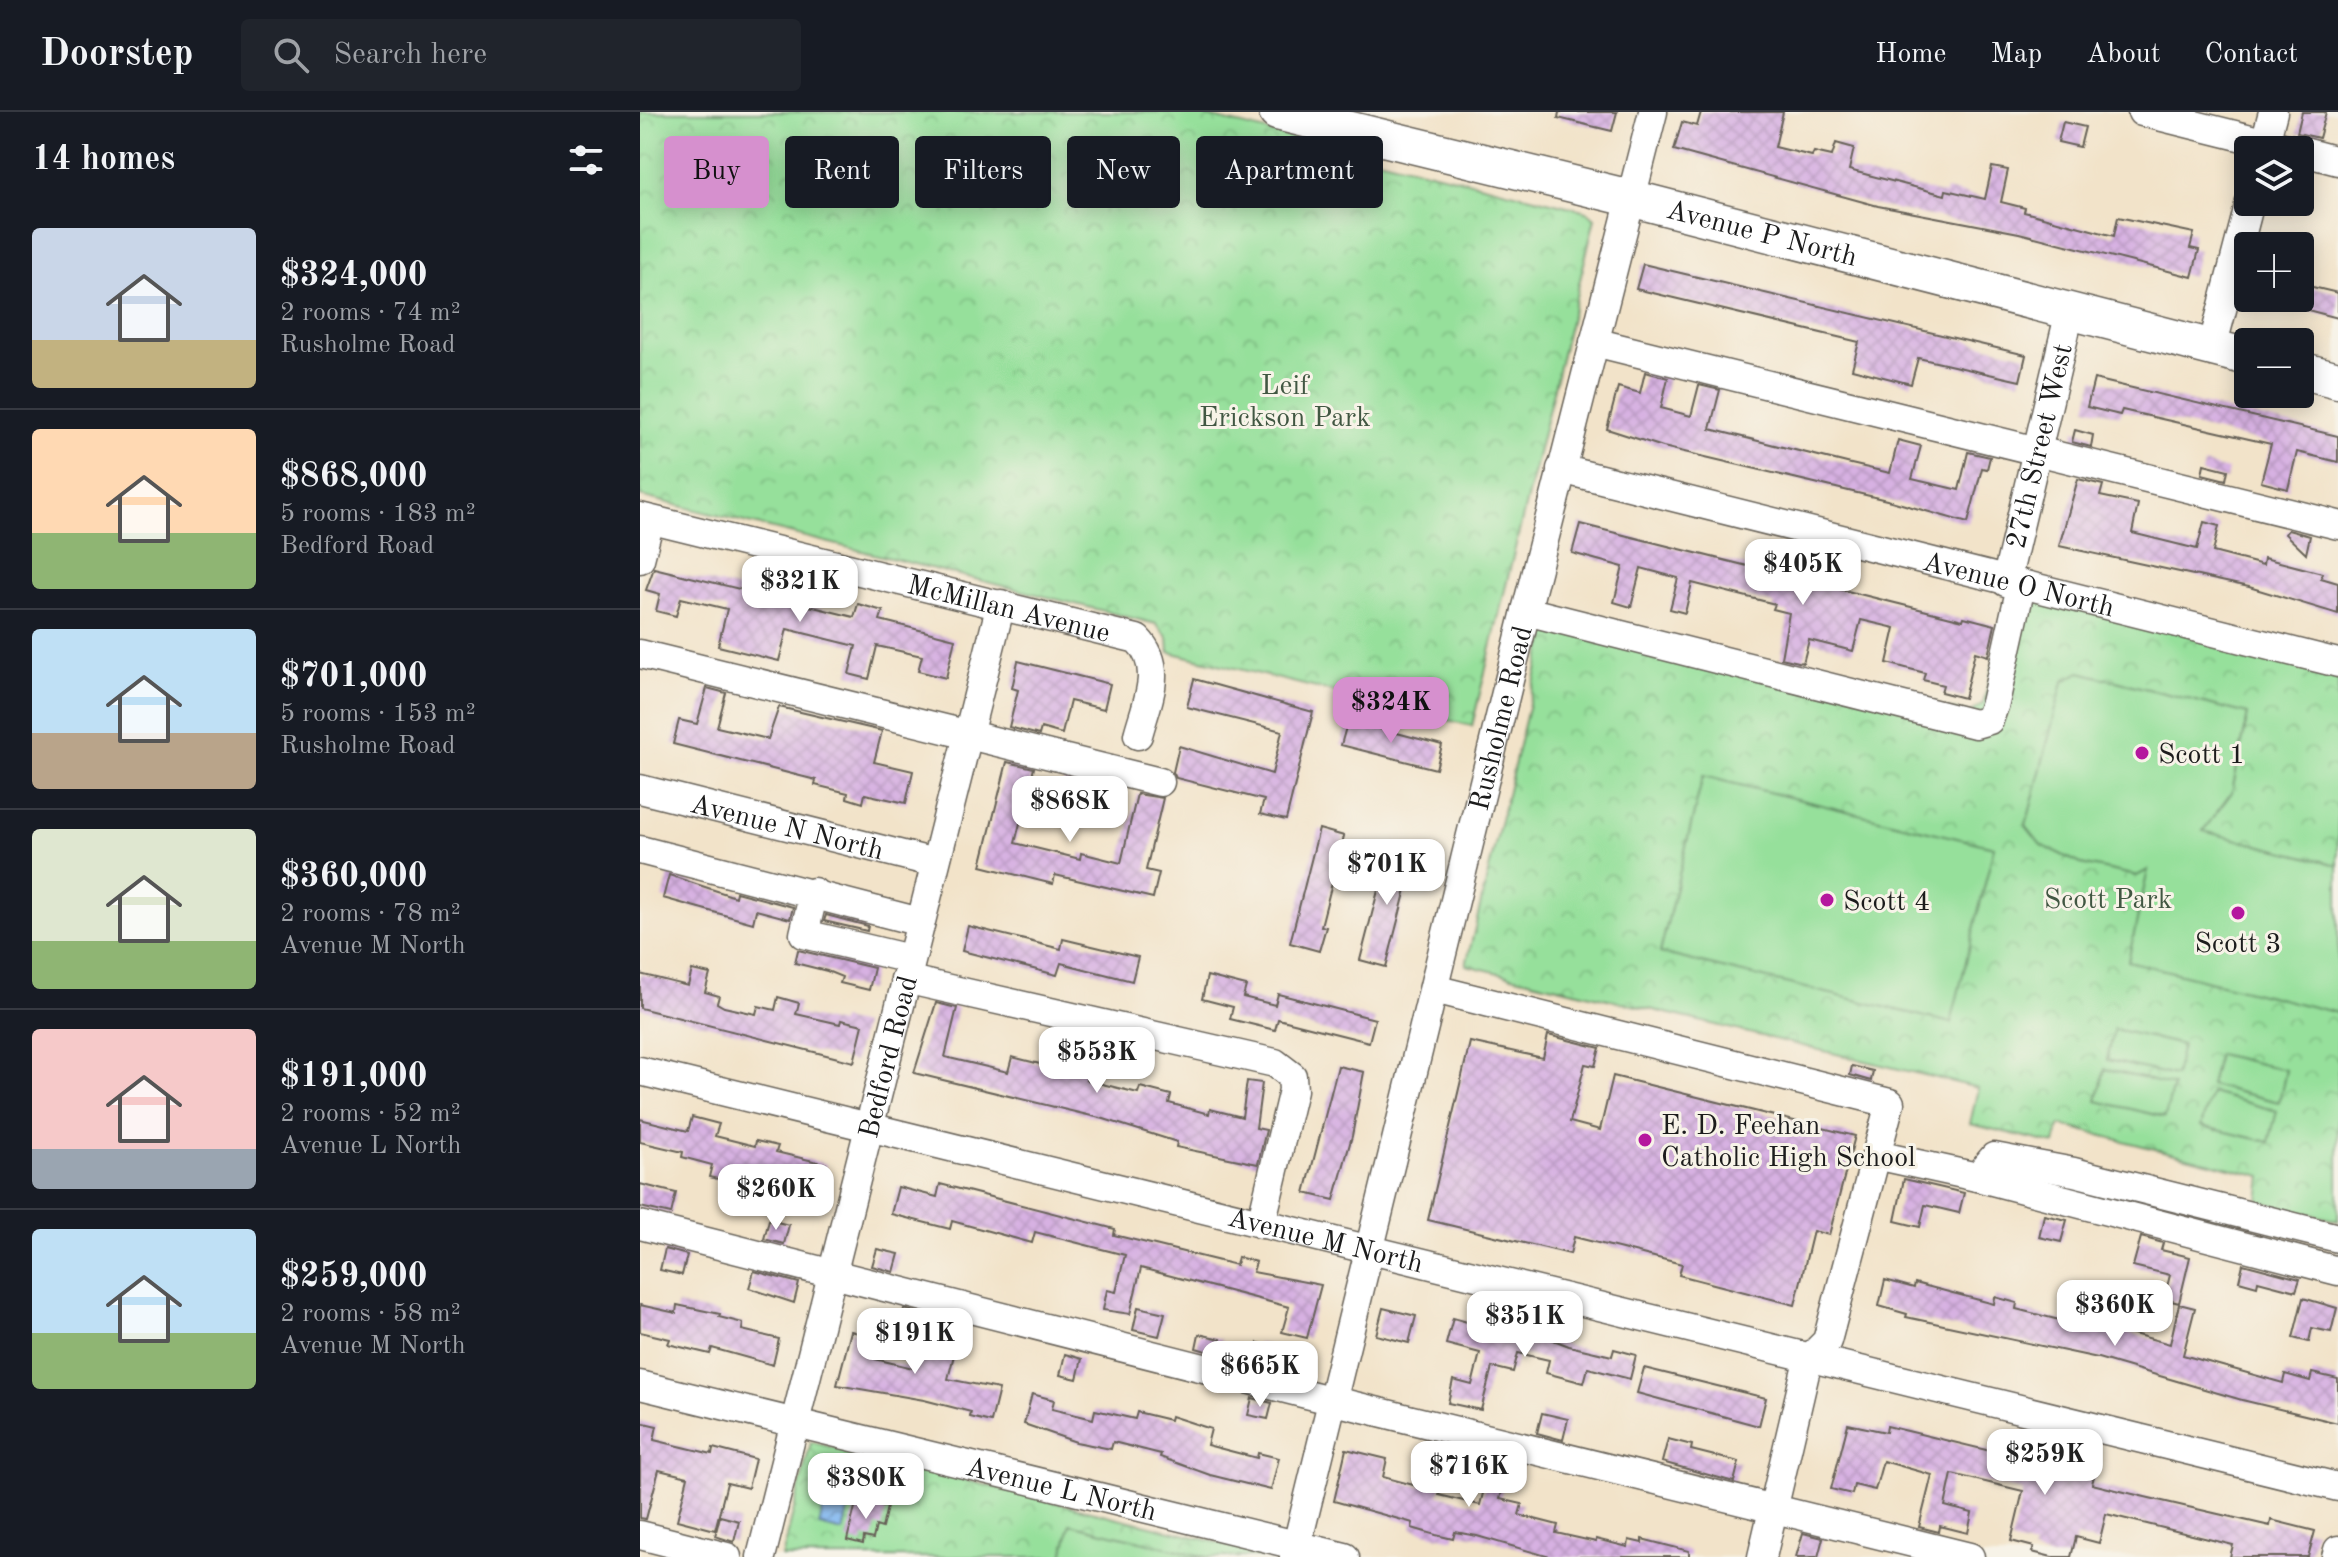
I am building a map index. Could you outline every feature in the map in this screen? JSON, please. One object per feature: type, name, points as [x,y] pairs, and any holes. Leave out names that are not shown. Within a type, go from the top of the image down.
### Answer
[{"type":"main road","name":"Avenue P North","points":[[1277,112],[1630,198],[2234,354]]},
{"type":"main road","points":[[2314,374],[2338,380]]},
{"type":"street","name":"Rusholme Road","points":[[1296,1551],[1372,1251],[1561,469],[1653,112]]},
{"type":"street","points":[[2142,112],[2234,138]]},
{"type":"street","points":[[2267,136],[2273,112]]},
{"type":"street","points":[[2314,155],[2338,161]]},
{"type":"street","points":[[2212,348],[2246,216]]},
{"type":"street","name":"27th Street West","points":[[1526,611],[1975,724],[1989,720],[1995,703],[2038,452],[2070,311]]},
{"type":"street","points":[[1594,342],[2338,525]]},
{"type":"street","name":"Avenue O North","points":[[1561,469],[2338,663]]},
{"type":"street","points":[[640,559],[645,518]]},
{"type":"street","name":"McMillan Avenue","points":[[645,518],[1137,639],[1149,651],[1155,669],[1138,735]]},
{"type":"street","name":"Bedford Road","points":[[761,1557],[830,1273],[870,1128],[1001,604]]},
{"type":"street","points":[[640,654],[967,737],[1160,782]]},
{"type":"street","name":"Avenue N North","points":[[640,789],[935,863]]},
{"type":"street","points":[[640,850],[814,892],[920,922]]},
{"type":"street","points":[[814,892],[804,934],[908,969],[1275,1063],[1292,1076],[1293,1090],[1261,1224]]},
{"type":"street","points":[[1434,989],[1890,1103],[1827,1341],[1808,1360],[1762,1557]]},
{"type":"street","name":"Avenue M North","points":[[640,1071],[1808,1360],[2338,1487]]},
{"type":"street","points":[[1876,1155],[1977,1177],[2338,1271]]},
{"type":"street","points":[[1977,1177],[1994,1157],[2074,1172],[2338,1238]]},
{"type":"street","points":[[640,1225],[1334,1401],[1970,1557]]},
{"type":"street","name":"Avenue L North","points":[[640,1385],[1296,1551],[1345,1557]]},
{"type":"street","points":[[640,1535],[727,1557]]},
{"type":"street","points":[[2336,1557],[2338,1550]]},
{"type":"green space","name":"Leif Erickson Park","points":[[640,112],[1190,112],[1286,136],[1196,136],[1196,208],[1383,208],[1383,160],[1587,211],[1595,218],[1472,726],[1169,652],[1168,638],[1156,624],[640,496]]},
{"type":"green space","name":"Scott Park","points":[[2011,592],[2338,671],[2338,1221],[2259,1201],[2262,1176],[2060,1125],[2055,1144],[1970,1124],[1978,1088],[1466,965],[1548,625],[1970,713],[1983,704]]},
{"type":"green space","points":[[2080,672],[2248,714],[2232,792],[2203,831],[2338,865],[2338,1013],[2128,961],[2148,870],[2137,876],[2081,864],[2041,845],[2026,826],[2063,682]]},
{"type":"green space","name":"Scott 4","points":[[1703,776],[1994,847],[1951,1023],[1660,953]]},
{"type":"green space","points":[[2114,1029],[2182,1045],[2175,1076],[2107,1060]]},
{"type":"green space","points":[[2218,1054],[2286,1070],[2279,1102],[2210,1085]]},
{"type":"green space","points":[[2105,1069],[2173,1086],[2165,1117],[2097,1101]]},
{"type":"green space","points":[[2211,1093],[2277,1111],[2269,1142],[2201,1126]]},
{"type":"green space","points":[[811,1442],[1264,1554],[1263,1557],[782,1557]]},
{"type":"green space","points":[[1070,1524],[1207,1557],[1063,1557]]},
{"type":"water","points":[[830,1480],[854,1486],[843,1532],[819,1526]]},
{"type":"building","points":[[1559,112],[1617,112],[1612,131],[1558,118]]},
{"type":"building","points":[[1701,112],[1783,112],[1775,147],[1812,156],[1814,152],[1832,156],[1836,143],[1854,148],[1849,170],[1945,195],[1946,190],[1985,199],[1992,167],[2008,170],[2001,202],[2025,208],[2024,212],[2114,236],[2118,217],[2194,233],[2190,248],[2199,250],[2192,277],[2019,233],[1878,206],[1674,150],[1682,122],[1697,126]]},
{"type":"building","points":[[2302,112],[2326,112],[2319,138],[2297,133]]},
{"type":"building","points":[[2063,122],[2085,127],[2080,147],[2058,142]]},
{"type":"building","points":[[1643,264],[2026,355],[2020,381],[1918,358],[1911,384],[1852,369],[1859,342],[1636,289]]},
{"type":"building","points":[[2314,287],[2338,293],[2338,318],[2314,312]]},
{"type":"building","points":[[1645,372],[1668,378],[1661,408],[1691,416],[1699,385],[1720,390],[1710,429],[1851,464],[1890,473],[1898,440],[1921,446],[1912,479],[1959,490],[1968,452],[1990,457],[1987,469],[1982,468],[1968,523],[1891,501],[1663,447],[1607,429],[1618,387],[1640,393]]},
{"type":"building","points":[[2094,379],[2338,436],[2338,462],[2297,452],[2288,489],[2261,482],[2271,444],[2122,410],[2120,415],[2087,407]]},
{"type":"building","points":[[2075,430],[2093,435],[2091,447],[2072,442]]},
{"type":"building","points":[[2204,464],[2228,470],[2226,480],[2202,474]]},
{"type":"building","points":[[2078,479],[2103,485],[2100,496],[2138,504],[2132,533],[2197,549],[2204,522],[2219,526],[2213,552],[2263,565],[2264,558],[2322,573],[2321,578],[2338,583],[2338,614],[2249,587],[2059,546]]},
{"type":"building","points":[[1580,524],[1963,620],[1964,617],[1995,625],[1988,656],[1975,652],[1964,698],[1941,692],[1943,685],[1923,680],[1925,673],[1887,663],[1895,628],[1861,620],[1853,651],[1809,640],[1803,663],[1781,658],[1789,613],[1773,609],[1775,604],[1692,583],[1685,613],[1670,609],[1678,578],[1641,568],[1631,607],[1614,602],[1623,567],[1572,553]]},
{"type":"building","points":[[2288,530],[2310,536],[2306,554],[2285,534]]},
{"type":"building","points":[[654,568],[854,617],[858,604],[883,611],[880,620],[955,639],[946,678],[918,671],[922,656],[877,646],[869,679],[849,674],[856,646],[787,629],[779,661],[718,646],[727,609],[681,598],[676,616],[656,611],[660,594],[646,590]]},
{"type":"building","points":[[1018,661],[1110,684],[1104,709],[1070,701],[1062,734],[1041,728],[1039,735],[1009,727],[1018,690],[1012,688]]},
{"type":"building","points":[[1194,679],[1313,712],[1286,820],[1260,814],[1264,800],[1176,778],[1173,772],[1179,746],[1272,774],[1282,731],[1187,707]]},
{"type":"building","points":[[707,688],[726,693],[717,727],[768,739],[779,707],[882,731],[874,762],[913,771],[906,803],[865,794],[863,803],[847,798],[848,793],[815,785],[816,780],[673,744],[679,720],[697,724]]},
{"type":"building","points":[[1348,720],[1442,745],[1436,769],[1341,745]]},
{"type":"building","points":[[1007,762],[1034,768],[1015,843],[1080,859],[1081,853],[1121,863],[1137,794],[1163,798],[1146,870],[1159,873],[1153,898],[1055,875],[1053,884],[981,866]]},
{"type":"building","points":[[1065,778],[1088,784],[1082,809],[1059,803]]},
{"type":"building","points":[[1319,829],[1344,836],[1321,926],[1326,927],[1319,951],[1290,943]]},
{"type":"building","points":[[1389,848],[1415,854],[1386,967],[1360,960]]},
{"type":"building","points":[[669,875],[735,897],[736,892],[793,907],[790,919],[756,910],[753,923],[663,898]]},
{"type":"building","points":[[826,915],[868,926],[867,931],[824,921]]},
{"type":"building","points":[[968,926],[1061,949],[1063,939],[1138,957],[1132,981],[1061,963],[1057,975],[962,951]]},
{"type":"building","points":[[798,950],[874,968],[869,990],[840,983],[842,977],[827,971],[795,963]]},
{"type":"building","points":[[692,970],[710,974],[705,992],[719,996],[717,1003],[724,1007],[756,1014],[758,1006],[775,1010],[778,997],[799,1003],[796,1014],[840,1024],[841,1020],[863,1025],[854,1062],[640,1008],[640,974],[688,986]]},
{"type":"building","points":[[1207,976],[1246,986],[1243,997],[1275,1005],[1278,994],[1375,1019],[1369,1042],[1278,1019],[1275,1030],[1230,1019],[1233,1007],[1202,999]]},
{"type":"building","points":[[936,1003],[957,1008],[945,1057],[1008,1072],[1012,1057],[1040,1064],[1045,1042],[1093,1054],[1086,1080],[1138,1093],[1140,1087],[1171,1095],[1169,1103],[1209,1114],[1210,1109],[1242,1117],[1247,1081],[1262,1083],[1256,1128],[1266,1130],[1258,1164],[1176,1147],[1177,1142],[1104,1119],[914,1073]]},
{"type":"building","points":[[1548,1035],[1600,1048],[1595,1066],[1585,1064],[1570,1122],[1600,1130],[1613,1076],[1855,1136],[1829,1235],[1813,1231],[1795,1305],[1679,1275],[1682,1264],[1574,1237],[1570,1254],[1428,1220],[1470,1042],[1543,1058]]},
{"type":"building","points":[[1338,1066],[1364,1072],[1352,1136],[1334,1200],[1305,1193]]},
{"type":"building","points":[[1852,1066],[1873,1071],[1871,1081],[1850,1075]]},
{"type":"building","points":[[692,1117],[719,1124],[715,1136],[755,1146],[756,1141],[778,1146],[776,1152],[826,1164],[820,1186],[744,1171],[740,1184],[709,1177],[712,1165],[682,1157],[683,1152],[640,1142],[640,1119],[688,1131]]},
{"type":"building","points":[[1904,1179],[1964,1193],[1959,1213],[1925,1205],[1920,1227],[1895,1221]]},
{"type":"building","points":[[640,1184],[676,1193],[671,1214],[640,1207]]},
{"type":"building","points":[[940,1184],[1115,1229],[1114,1235],[1236,1265],[1238,1257],[1256,1262],[1253,1272],[1321,1285],[1307,1338],[1282,1332],[1289,1307],[1141,1268],[1130,1314],[1103,1310],[1107,1290],[1116,1292],[1125,1255],[1035,1232],[1032,1243],[952,1221],[950,1229],[891,1214],[898,1187],[937,1197]]},
{"type":"building","points":[[2044,1215],[2067,1220],[2061,1242],[2039,1237]]},
{"type":"building","points":[[769,1220],[789,1225],[784,1244],[764,1239]]},
{"type":"building","points":[[2141,1237],[2163,1243],[2161,1250],[2190,1257],[2179,1303],[2164,1299],[2170,1275],[2133,1266]]},
{"type":"building","points":[[665,1249],[687,1255],[682,1275],[660,1270]]},
{"type":"building","points":[[877,1249],[899,1254],[894,1272],[872,1266]]},
{"type":"building","points":[[2243,1264],[2300,1279],[2296,1291],[2258,1281],[2257,1286],[2239,1281]]},
{"type":"building","points":[[754,1271],[799,1283],[794,1303],[749,1288]]},
{"type":"building","points":[[1885,1280],[1914,1288],[1915,1283],[1994,1304],[1995,1297],[2017,1303],[2016,1309],[2067,1322],[2068,1316],[2170,1344],[2179,1304],[2195,1308],[2183,1355],[2283,1383],[2285,1374],[2310,1381],[2312,1373],[2338,1379],[2338,1423],[2242,1400],[2098,1358],[1906,1317],[1907,1314],[1879,1306]]},
{"type":"building","points":[[2303,1298],[2337,1308],[2331,1332],[2312,1328],[2309,1342],[2293,1338]]},
{"type":"building","points":[[640,1305],[676,1313],[677,1305],[720,1314],[719,1317],[743,1323],[742,1330],[779,1339],[773,1365],[712,1348],[710,1354],[668,1344],[670,1339],[640,1332]]},
{"type":"building","points":[[1138,1307],[1165,1313],[1159,1336],[1133,1330]]},
{"type":"building","points":[[1383,1308],[1416,1316],[1409,1343],[1376,1335]]},
{"type":"building","points":[[904,1309],[921,1314],[917,1331],[900,1326]]},
{"type":"building","points":[[1453,1318],[1531,1340],[1533,1332],[1569,1346],[1612,1356],[1614,1349],[1636,1355],[1630,1379],[1588,1368],[1584,1383],[1546,1373],[1549,1360],[1518,1353],[1513,1372],[1492,1367],[1481,1410],[1448,1403],[1453,1380],[1472,1385],[1480,1353],[1446,1344]]},
{"type":"building","points":[[851,1331],[880,1339],[875,1359],[913,1368],[921,1334],[957,1343],[948,1379],[999,1389],[991,1422],[970,1417],[971,1412],[924,1400],[837,1385]]},
{"type":"building","points":[[1199,1334],[1221,1339],[1217,1354],[1196,1348]]},
{"type":"building","points":[[1258,1343],[1275,1347],[1270,1367],[1253,1363]]},
{"type":"building","points":[[1065,1354],[1082,1359],[1077,1379],[1060,1375]]},
{"type":"building","points":[[1644,1368],[1766,1398],[1759,1426],[1637,1393]]},
{"type":"building","points":[[1032,1394],[1054,1400],[1052,1409],[1093,1419],[1095,1410],[1135,1419],[1137,1412],[1170,1420],[1171,1416],[1211,1429],[1207,1445],[1257,1458],[1258,1453],[1279,1458],[1271,1490],[1210,1475],[1160,1457],[1161,1454],[1113,1442],[1111,1449],[1076,1442],[1024,1424]]},
{"type":"building","points":[[1252,1398],[1272,1403],[1268,1419],[1248,1415]]},
{"type":"building","points":[[1542,1413],[1568,1419],[1563,1440],[1537,1433]]},
{"type":"building","points":[[640,1422],[657,1426],[654,1440],[712,1454],[713,1448],[755,1459],[748,1488],[727,1483],[715,1530],[677,1520],[688,1477],[659,1470],[646,1519],[640,1518]]},
{"type":"building","points":[[1848,1424],[1886,1432],[1887,1426],[2094,1476],[2092,1484],[2270,1526],[2271,1520],[2315,1531],[2308,1557],[2230,1557],[2233,1545],[2106,1514],[2099,1543],[2076,1537],[2071,1557],[2052,1557],[2032,1552],[2034,1547],[2011,1541],[2023,1491],[1952,1474],[1945,1506],[1972,1513],[1968,1533],[1940,1526],[1939,1532],[1919,1527],[1932,1475],[1883,1461],[1875,1490],[1854,1485],[1852,1494],[1831,1489]]},
{"type":"building","points":[[1668,1439],[1692,1445],[1691,1450],[1739,1462],[1734,1482],[1662,1462]]},
{"type":"building","points":[[1433,1443],[1474,1453],[1470,1472],[1446,1466],[1439,1495],[1480,1505],[1491,1462],[1508,1467],[1500,1499],[1522,1504],[1519,1515],[1558,1525],[1556,1533],[1628,1547],[1629,1540],[1642,1543],[1642,1539],[1689,1551],[1689,1557],[1550,1557],[1477,1536],[1455,1532],[1453,1539],[1436,1535],[1412,1528],[1413,1523],[1334,1501],[1346,1449],[1387,1459],[1383,1477],[1421,1487]]},
{"type":"building","points":[[857,1499],[887,1507],[882,1528],[876,1526],[873,1539],[864,1537],[863,1544],[847,1540]]},
{"type":"building","points":[[720,1516],[739,1521],[734,1542],[715,1536]]},
{"type":"building","points":[[1803,1533],[1823,1538],[1818,1557],[1796,1557]]},
{"type":"place","name":"Scott 1","points":[[2142,753]]},
{"type":"place","name":"Scott 4","points":[[1827,900]]},
{"type":"place","name":"Scott 3","points":[[2238,913]]},
{"type":"place","name":"E. D. Feehan Catholic High School","points":[[1645,1140]]}]
